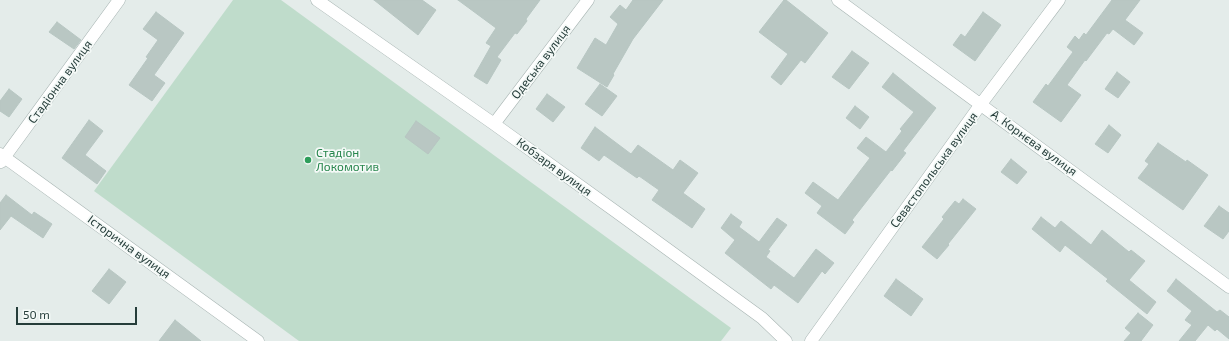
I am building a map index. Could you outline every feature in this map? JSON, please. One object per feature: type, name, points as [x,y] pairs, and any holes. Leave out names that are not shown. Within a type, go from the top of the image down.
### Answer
[{"type":"street","name":"Стадіонна вулиця","points":[[2,158],[119,0]]},
{"type":"street","name":"Кобзаря вулиця","points":[[317,0],[494,124],[762,318],[786,341]]},
{"type":"street","name":"Одеська вулиця","points":[[494,124],[588,0]]},
{"type":"street","name":"А. Корнєва вулиця","points":[[838,0],[1229,287]]},
{"type":"street","name":"Севастопольська вулиця","points":[[812,341],[981,104],[1059,0]]},
{"type":"street","name":"Історична вулиця","points":[[2,158],[258,341]]},
{"type":"green space","name":"Стадіон Локомотив","points":[[233,0],[281,0],[731,328],[721,341],[299,341],[94,191]]},
{"type":"building","points":[[374,0],[422,0],[436,10],[418,35]]},
{"type":"building","points":[[458,0],[540,0],[526,19],[527,21],[517,34],[515,33],[497,57],[501,60],[487,84],[474,76],[491,46],[486,43],[496,28]]},
{"type":"building","points":[[633,0],[663,0],[633,39],[607,87],[577,68],[595,38],[606,45],[618,24],[610,17],[620,5],[626,10]]},
{"type":"building","points":[[784,0],[786,0],[828,33],[805,63],[801,60],[781,85],[771,77],[788,54],[759,32]]},
{"type":"building","points":[[1112,0],[1140,0],[1125,20],[1143,33],[1134,45],[1113,29],[1109,34],[1107,33],[1067,85],[1081,95],[1061,122],[1033,102],[1046,84],[1048,86],[1073,52],[1067,47],[1075,36],[1079,40],[1084,33],[1086,35]]},
{"type":"building","points":[[156,12],[184,33],[154,75],[165,83],[152,101],[129,85],[148,58],[146,57],[158,40],[143,29]]},
{"type":"building","points":[[983,12],[1001,25],[975,61],[953,45],[961,34],[965,37]]},
{"type":"building","points":[[57,22],[81,40],[74,49],[49,32]]},
{"type":"building","points":[[852,51],[869,63],[849,89],[832,77]]},
{"type":"building","points":[[1117,72],[1130,82],[1118,98],[1105,89]]},
{"type":"building","points":[[893,73],[936,108],[903,151],[906,153],[852,220],[854,222],[845,234],[817,213],[822,206],[805,193],[813,182],[838,200],[870,158],[857,148],[866,137],[886,152],[902,131],[900,129],[914,112],[882,87]]},
{"type":"building","points":[[600,84],[617,96],[602,116],[585,104]]},
{"type":"building","points":[[9,89],[22,99],[9,117],[0,111],[0,101]]},
{"type":"building","points":[[547,94],[565,107],[553,122],[536,109]]},
{"type":"building","points":[[855,106],[869,117],[860,129],[846,118]]},
{"type":"building","points":[[89,120],[103,131],[85,155],[106,171],[97,184],[62,158]]},
{"type":"building","points":[[416,121],[440,138],[428,154],[405,137]]},
{"type":"building","points":[[1109,125],[1121,135],[1108,153],[1095,144]]},
{"type":"building","points":[[595,127],[631,154],[638,145],[673,170],[680,160],[698,173],[683,193],[705,209],[692,228],[652,200],[659,190],[639,176],[637,178],[604,155],[599,161],[581,148]]},
{"type":"building","points":[[1158,143],[1186,162],[1187,160],[1208,175],[1183,210],[1138,178],[1149,164],[1145,161]]},
{"type":"building","points":[[1011,159],[1027,172],[1017,184],[1001,172]]},
{"type":"building","points":[[6,195],[32,215],[34,212],[52,224],[43,238],[11,216],[0,230],[0,203]]},
{"type":"building","points":[[963,199],[976,209],[937,259],[922,247],[944,219],[942,217],[955,201],[959,204]]},
{"type":"building","points":[[1219,206],[1229,213],[1229,231],[1223,239],[1204,226]]},
{"type":"building","points":[[731,214],[742,222],[739,227],[759,242],[777,218],[787,225],[768,250],[770,251],[766,257],[794,278],[816,249],[834,263],[825,274],[822,271],[798,303],[774,285],[771,289],[725,253],[735,240],[721,228]]},
{"type":"building","points":[[1041,217],[1055,228],[1061,221],[1091,245],[1102,230],[1129,252],[1131,250],[1145,261],[1129,280],[1156,302],[1147,314],[1106,281],[1108,279],[1065,245],[1060,252],[1032,229]]},
{"type":"building","points":[[109,269],[126,282],[109,304],[92,291]]},
{"type":"building","points":[[896,279],[923,299],[911,316],[884,296]]},
{"type":"building","points":[[1176,279],[1217,312],[1220,310],[1229,317],[1229,339],[1217,329],[1215,331],[1208,325],[1195,341],[1179,341],[1192,325],[1185,320],[1192,311],[1167,291]]},
{"type":"building","points":[[1138,313],[1153,325],[1141,341],[1124,341],[1131,333],[1125,328]]},
{"type":"building","points":[[175,320],[201,341],[159,341]]},
{"type":"place","name":"Стадіон Локомотив","points":[[308,160]]}]
